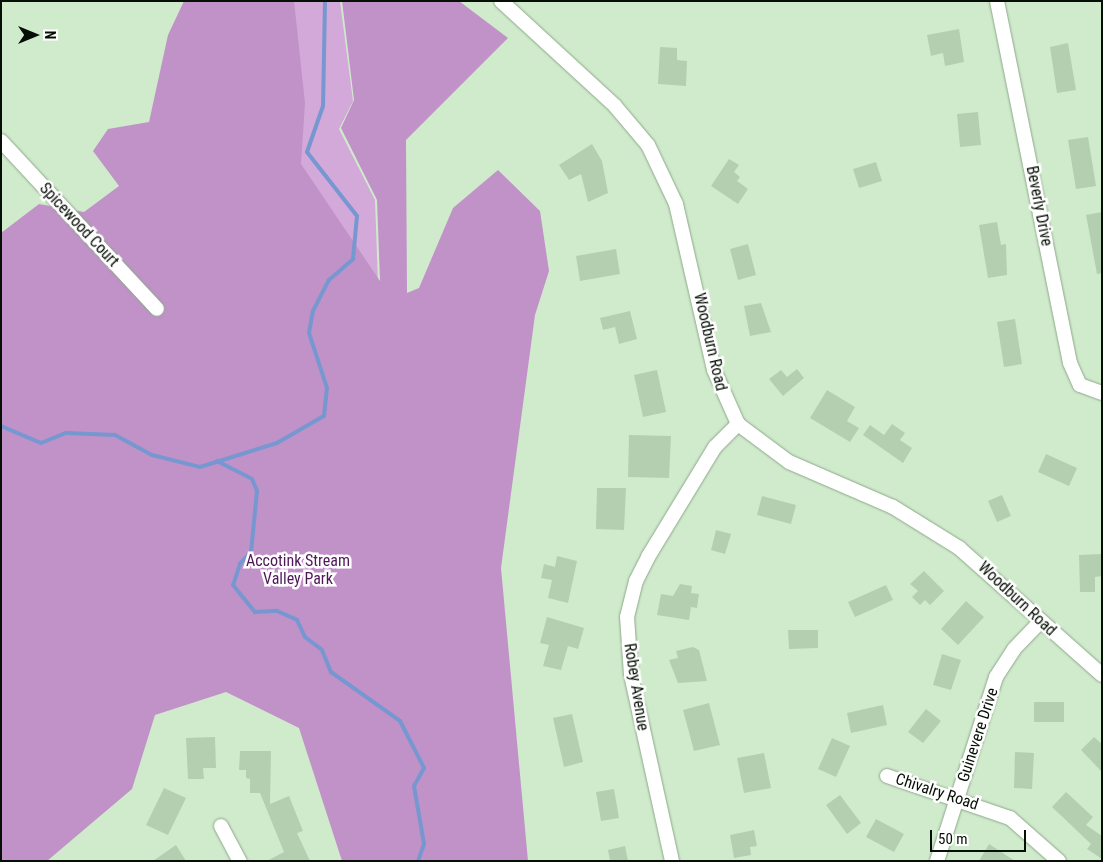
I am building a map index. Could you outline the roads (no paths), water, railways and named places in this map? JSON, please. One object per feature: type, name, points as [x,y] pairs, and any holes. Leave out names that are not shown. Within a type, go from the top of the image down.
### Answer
[{"type":"street","name":"Woodburn Road","points":[[501,1],[615,106],[648,145],[676,204],[714,370],[738,424],[789,462],[893,507],[959,548],[1102,675]]},
{"type":"street","name":"Beverly Drive","points":[[997,1],[1062,330],[1078,393],[1102,393]]},
{"type":"street","name":"Spicewood Court","points":[[1,142],[157,309]]},
{"type":"street","name":"Robey Avenue","points":[[672,861],[631,675],[627,617],[636,581],[648,557],[715,447],[738,424]]},
{"type":"street","name":"Guinevere Drive","points":[[937,861],[996,677],[1014,649],[1041,622]]},
{"type":"street","name":"Chivalry Road","points":[[887,776],[957,798],[1010,818],[1059,861]]},
{"type":"street","points":[[221,826],[240,861]]},
{"type":"waterway","points":[[1,426],[41,443],[66,433],[115,435],[152,455],[200,467],[277,443],[324,416],[327,388],[309,333],[313,311],[329,280],[353,259],[357,216],[307,152],[323,106],[325,1]]},
{"type":"waterway","points":[[217,461],[252,479],[257,491],[251,552],[240,564],[233,585],[255,612],[277,611],[297,620],[305,637],[322,650],[331,672],[400,721],[424,768],[414,786],[424,844],[418,861]]},
{"type":"park label","name":"Accotink Stream Valley Park","points":[[298,570]]}]
